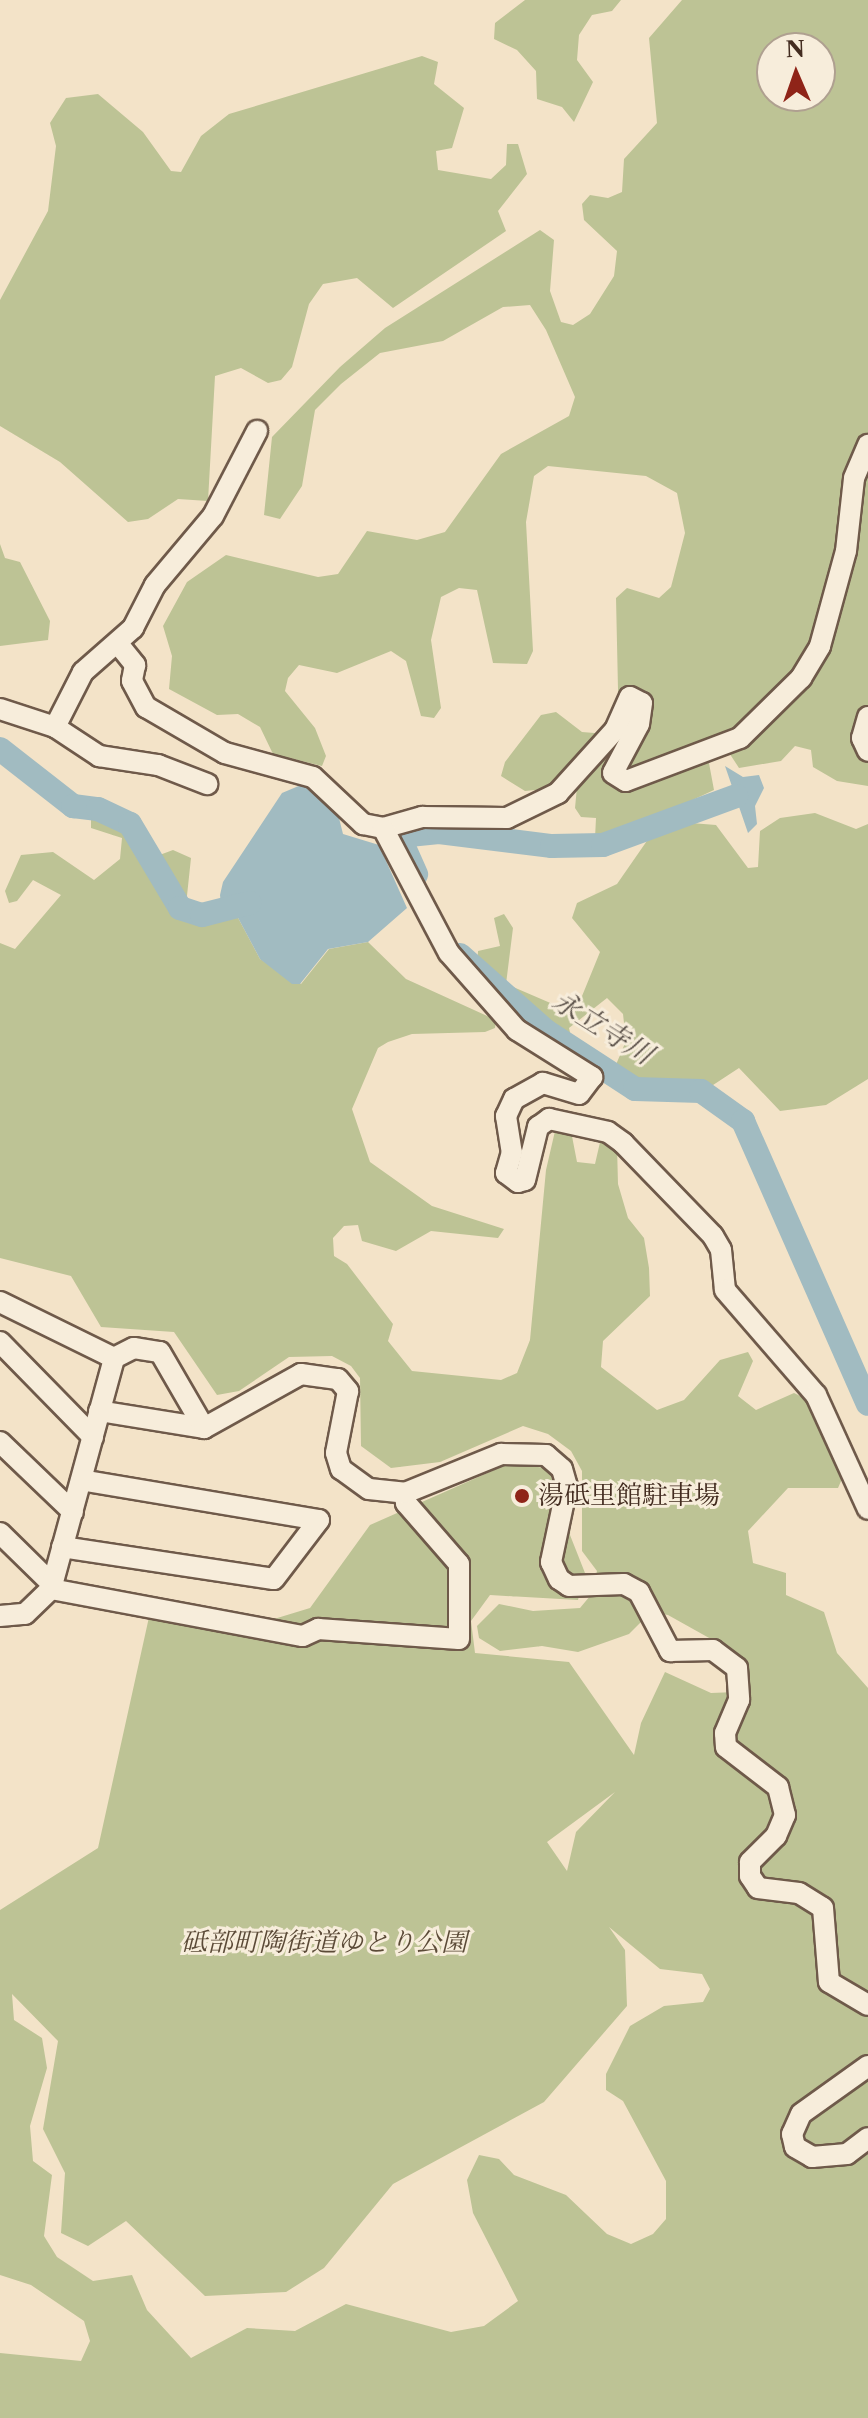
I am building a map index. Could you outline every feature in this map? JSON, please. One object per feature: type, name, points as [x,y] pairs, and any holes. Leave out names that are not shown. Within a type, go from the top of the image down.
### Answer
[{"type":"street","points":[[55,727],[83,672],[119,645],[155,585],[213,516],[257,431]]},
{"type":"street","points":[[119,645],[135,665],[137,697],[178,730],[225,753],[313,777],[363,824],[383,828],[422,817],[507,818],[558,793],[615,730],[630,697],[639,697],[641,713],[613,773],[617,779],[641,780],[740,738],[801,678],[820,646],[846,551],[854,478],[868,445]]},
{"type":"street","points":[[3,714],[55,727],[91,753],[158,765],[207,784]]},
{"type":"street","points":[[868,717],[862,738],[868,751]]},
{"type":"street","points":[[383,828],[449,953],[517,1030],[592,1077],[579,1094],[543,1083],[514,1099],[506,1116],[512,1152],[506,1173],[518,1182],[525,1180],[538,1127],[549,1119],[608,1132],[623,1143],[713,1236],[721,1250],[725,1290],[816,1395],[868,1509]]},
{"type":"street","points":[[0,1302],[114,1358]]},
{"type":"street","points":[[0,1342],[93,1437]]},
{"type":"street","points":[[0,1616],[25,1614],[51,1586],[114,1358],[134,1348],[160,1352],[204,1428]]},
{"type":"street","points":[[99,1411],[204,1428],[301,1374],[321,1373],[348,1391],[336,1453],[341,1469],[369,1489],[405,1493],[522,1450],[546,1455],[562,1469],[567,1506],[551,1562],[559,1579],[569,1586],[624,1584],[639,1592],[670,1651],[713,1650],[737,1668],[739,1700],[725,1733],[726,1747],[778,1787],[785,1815],[776,1836],[750,1862],[750,1876],[758,1888],[799,1893],[823,1908],[829,1982],[868,2005]]},
{"type":"street","points":[[0,1442],[73,1512]]},
{"type":"street","points":[[62,1547],[274,1579],[319,1520],[81,1480]]},
{"type":"street","points":[[0,1533],[51,1586],[303,1636],[318,1629],[459,1639],[459,1564],[406,1503],[405,1493]]},
{"type":"street","points":[[868,2066],[801,2114],[792,2134],[795,2147],[812,2157],[847,2154],[868,2138]]},
{"type":"green space","points":[[525,0],[621,0],[612,11],[592,15],[579,35],[577,60],[593,82],[574,122],[562,107],[537,99],[536,71],[517,50],[494,39],[495,23]]},
{"type":"green space","points":[[682,0],[868,0],[868,786],[837,781],[813,767],[811,750],[795,746],[781,761],[739,768],[722,742],[706,747],[714,790],[611,838],[595,838],[596,818],[581,817],[575,808],[577,787],[561,777],[546,789],[525,791],[501,776],[505,762],[541,715],[556,712],[582,732],[619,735],[616,598],[627,588],[659,598],[671,587],[685,533],[677,493],[646,476],[548,466],[534,476],[526,522],[533,651],[527,664],[493,663],[477,590],[459,588],[441,597],[431,640],[441,708],[434,718],[421,716],[406,661],[391,651],[337,673],[299,665],[288,678],[285,691],[315,728],[326,756],[322,766],[273,754],[260,727],[238,714],[217,715],[169,689],[172,656],[163,626],[187,582],[226,555],[318,577],[338,574],[367,531],[417,540],[445,532],[501,454],[569,416],[575,397],[546,330],[530,305],[503,307],[443,341],[380,353],[341,384],[315,410],[302,486],[280,519],[264,515],[272,437],[340,367],[385,328],[540,230],[554,240],[550,291],[561,322],[573,325],[590,314],[614,276],[617,251],[584,220],[582,204],[590,195],[608,198],[622,192],[624,159],[657,123],[649,38]]},
{"type":"green space","points":[[422,56],[438,62],[434,84],[464,108],[452,148],[436,151],[438,170],[491,179],[506,165],[507,144],[518,144],[527,174],[498,211],[506,231],[393,308],[357,278],[323,284],[309,304],[292,367],[281,380],[268,383],[241,368],[215,376],[208,501],[178,499],[148,519],[128,522],[60,462],[0,426],[0,300],[48,211],[56,146],[50,123],[66,98],[98,94],[143,132],[171,171],[181,172],[201,136],[229,114]]},
{"type":"green space","points":[[0,544],[5,558],[20,562],[50,621],[48,640],[0,646]]},
{"type":"green space","points":[[815,813],[856,829],[868,824],[868,1079],[826,1105],[780,1111],[739,1068],[710,1087],[678,1092],[620,1084],[612,1074],[626,1041],[623,1014],[607,998],[569,1028],[572,1041],[591,1053],[583,1062],[560,1049],[477,969],[478,951],[500,946],[494,918],[504,914],[513,928],[506,984],[562,1008],[580,1001],[600,952],[572,918],[577,903],[617,884],[651,835],[691,823],[716,825],[748,868],[758,867],[760,831],[780,818]]},
{"type":"green space","name":"砥部町陶街道ゆとり公園","points":[[104,817],[129,827],[146,860],[173,850],[191,858],[186,905],[200,920],[236,914],[260,959],[301,984],[329,949],[368,942],[406,979],[496,1020],[495,1028],[485,1032],[412,1034],[378,1048],[352,1109],[370,1162],[432,1206],[504,1229],[498,1238],[431,1231],[396,1251],[362,1241],[358,1225],[344,1226],[333,1238],[334,1256],[347,1264],[393,1324],[388,1341],[412,1371],[501,1380],[517,1373],[530,1340],[546,1170],[555,1131],[571,1131],[577,1162],[595,1164],[601,1138],[617,1146],[618,1184],[628,1218],[644,1238],[649,1268],[650,1296],[603,1341],[601,1367],[657,1410],[684,1400],[720,1360],[748,1352],[753,1361],[738,1396],[756,1410],[794,1393],[815,1403],[833,1458],[845,1472],[838,1488],[788,1488],[748,1531],[753,1563],[786,1573],[786,1595],[824,1612],[837,1653],[868,1688],[868,2418],[0,2418],[0,2353],[81,2361],[90,2341],[84,2321],[31,2285],[0,2275],[0,1910],[98,1848],[153,1599],[274,1619],[310,1608],[370,1525],[510,1463],[573,1472],[570,1535],[585,1573],[578,1600],[490,1595],[471,1621],[475,1653],[569,1662],[634,1755],[641,1723],[665,1672],[711,1693],[736,1692],[741,1669],[736,1653],[668,1615],[651,1612],[629,1634],[578,1652],[542,1646],[500,1651],[479,1638],[477,1626],[499,1604],[533,1611],[580,1608],[590,1596],[597,1571],[582,1551],[582,1471],[571,1451],[548,1434],[523,1426],[440,1462],[391,1468],[361,1446],[360,1378],[351,1366],[332,1356],[289,1357],[239,1391],[217,1395],[174,1332],[101,1327],[71,1276],[0,1258],[0,943],[15,949],[61,895],[33,880],[17,901],[9,903],[5,891],[21,855],[53,852],[94,880],[120,859],[122,838],[91,828],[91,818]],"holes":[[[615,1792],[576,1832],[567,1871],[547,1842]],[[609,1927],[660,1969],[702,1974],[710,1989],[703,2002],[664,2006],[630,2026],[606,2074],[606,2090],[623,2101],[666,2181],[666,2219],[653,2234],[631,2244],[607,2234],[566,2195],[514,2175],[499,2159],[479,2155],[467,2180],[473,2213],[518,2301],[484,2326],[451,2332],[346,2304],[295,2331],[247,2328],[191,2358],[147,2310],[132,2275],[93,2281],[57,2257],[44,2236],[52,2175],[33,2161],[30,2126],[47,2068],[42,2038],[14,2020],[12,1994],[58,2041],[43,2129],[65,2173],[61,2233],[88,2246],[126,2221],[205,2296],[286,2292],[324,2268],[393,2184],[544,2102],[627,2006],[625,1950]]]},
{"type":"water","points":[[725,766],[743,777],[759,775],[764,788],[755,806],[757,824],[748,833]]},
{"type":"water","points":[[301,785],[317,790],[338,814],[343,834],[379,845],[407,908],[368,942],[328,949],[300,984],[292,984],[260,959],[236,914],[222,914],[220,895],[223,882],[282,793]]},
{"type":"waterway","name":"永立寺川","points":[[0,749],[73,806],[98,809],[130,824],[180,908],[202,915],[249,903]]},
{"type":"waterway","points":[[399,836],[439,832],[552,846],[603,845],[736,796]]},
{"type":"waterway","name":"永立寺川","points":[[399,836],[416,874]]},
{"type":"waterway","name":"永立寺川","points":[[460,955],[546,1031],[635,1089],[701,1091],[743,1121],[868,1404]]},
{"type":"place","name":"湯砥里館駐車場","points":[[522,1496]]}]
